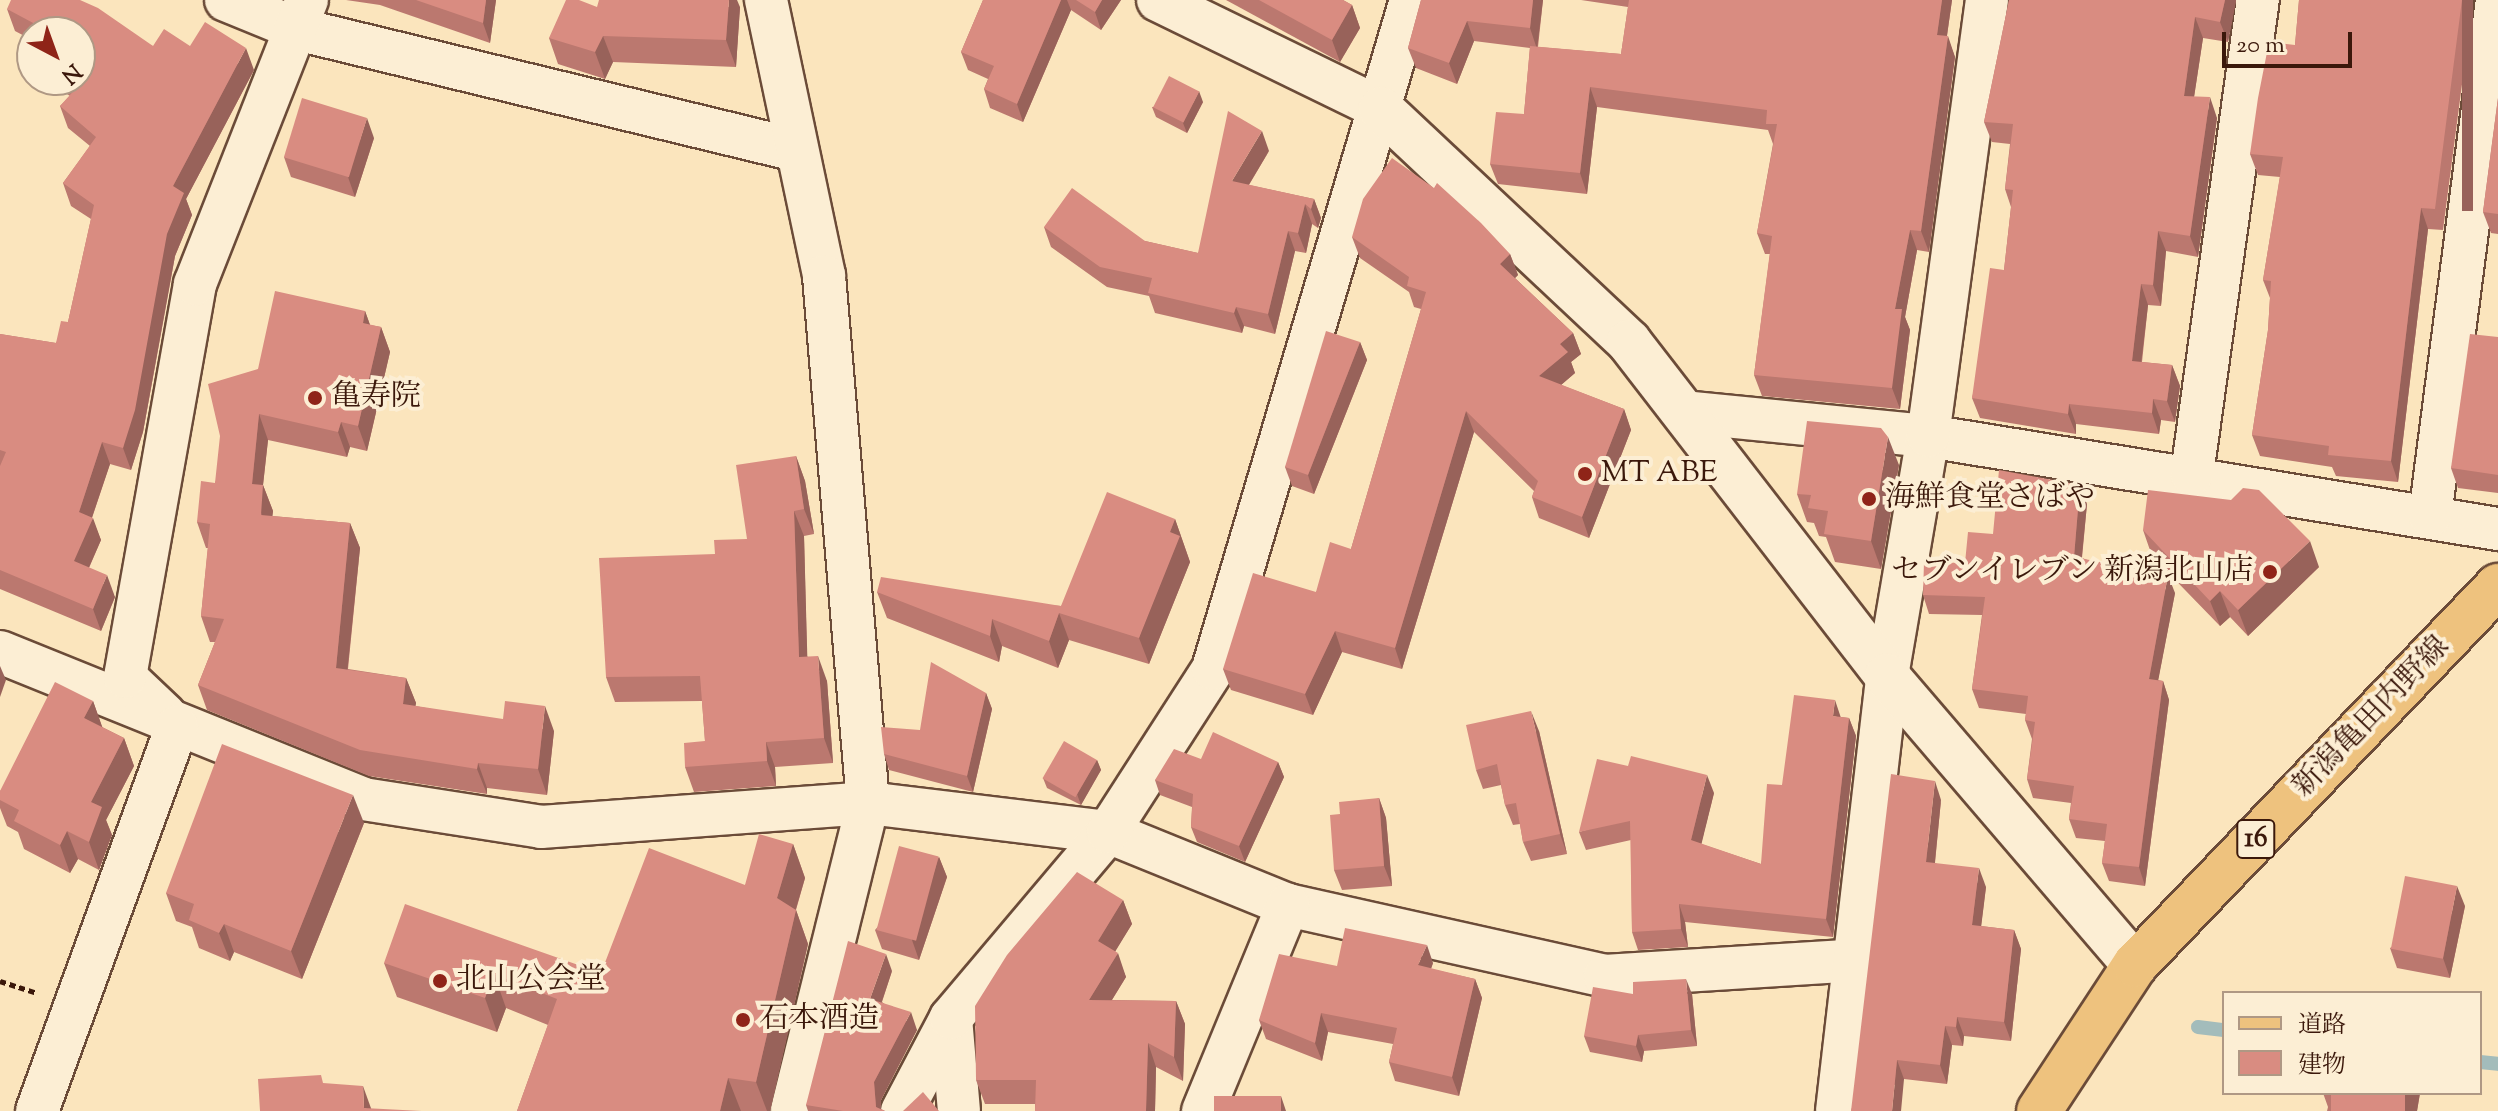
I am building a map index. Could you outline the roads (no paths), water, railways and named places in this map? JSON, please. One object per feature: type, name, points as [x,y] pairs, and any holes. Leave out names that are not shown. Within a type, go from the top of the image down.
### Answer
[{"type":"main road","name":"新潟亀田内野線","points":[[2039,1111],[2135,965],[2498,586]]},
{"type":"street","points":[[226,0],[302,14],[796,150]]},
{"type":"street","points":[[766,0],[824,276],[868,803],[792,1111]]},
{"type":"street","points":[[1158,0],[1381,109],[1629,342],[1887,676],[2135,965]]},
{"type":"street","points":[[902,1111],[951,1018],[1108,832],[1213,669],[1411,0]]},
{"type":"street","points":[[1837,1111],[1887,676],[1928,436],[1987,0]]},
{"type":"street","points":[[2192,474],[2258,0]]},
{"type":"street","points":[[2430,516],[2497,0]]},
{"type":"street","points":[[177,727],[125,677],[195,284],[302,14]]},
{"type":"street","points":[[1683,412],[1928,436],[2192,474],[2498,529]]},
{"type":"street","points":[[0,652],[177,727],[363,799],[541,827],[868,803],[1108,832],[1288,905],[1605,976],[1856,960]]},
{"type":"street","points":[[37,1111],[177,727]]},
{"type":"street","points":[[1203,1111],[1288,905]]},
{"type":"street","points":[[951,1018],[959,1111]]},
{"type":"waterway","points":[[2198,1027],[2222,1030]]},
{"type":"waterway","points":[[2482,1062],[2498,1064]]},
{"type":"place","name":"亀寿院","points":[[315,398]]},
{"type":"place","name":"MT ABE","points":[[1585,474]]},
{"type":"place","name":"海鮮食堂さばや","points":[[1869,499]]},
{"type":"place","name":"セブンイレブン 新潟北山店","points":[[2270,572]]},
{"type":"place","name":"北山公会堂","points":[[440,981]]},
{"type":"place","name":"石本酒造","points":[[743,1020]]}]
